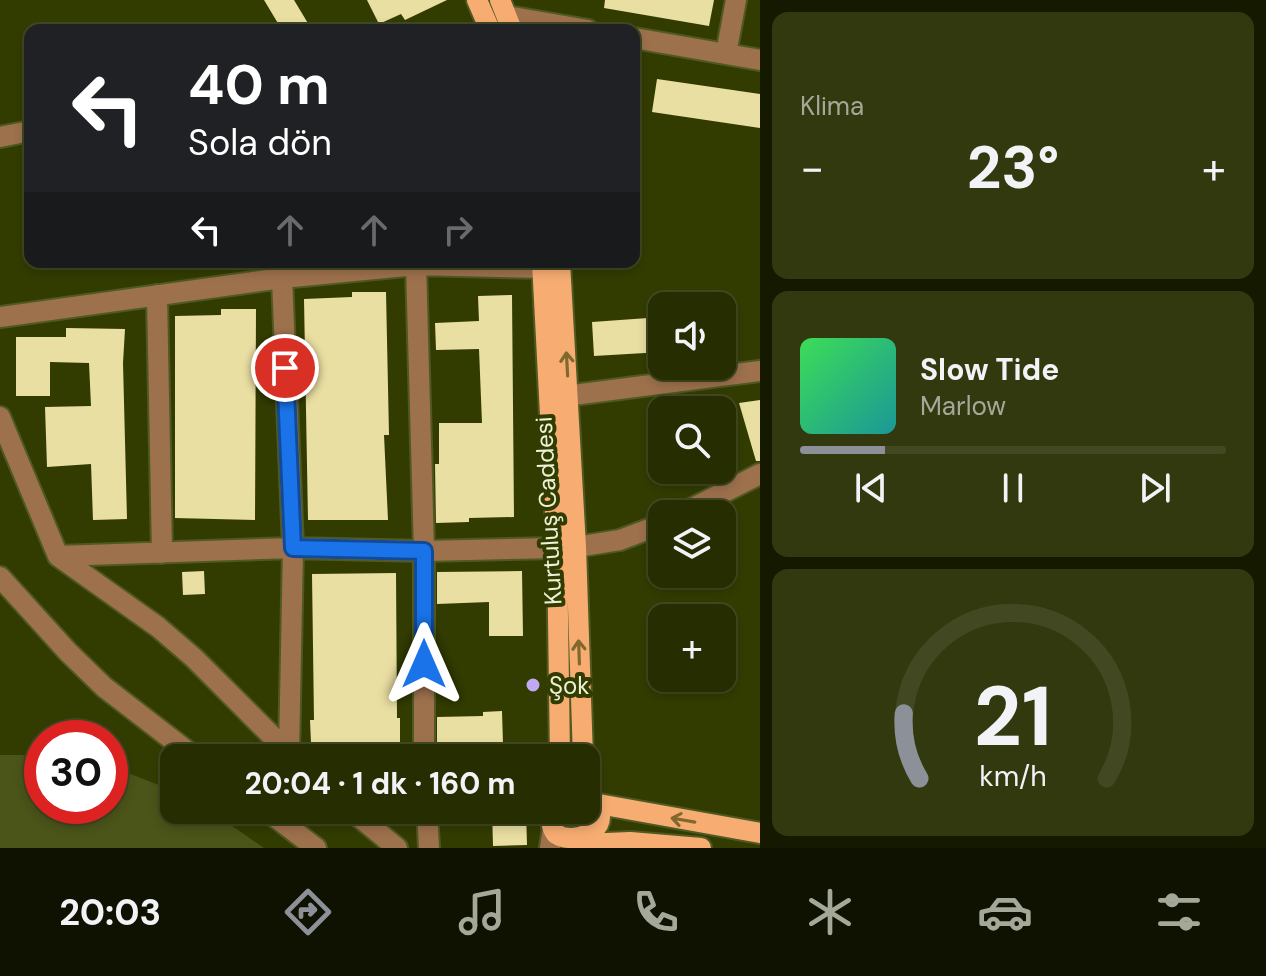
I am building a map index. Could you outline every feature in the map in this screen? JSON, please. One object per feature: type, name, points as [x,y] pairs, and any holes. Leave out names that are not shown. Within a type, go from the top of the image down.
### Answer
[{"type":"main road","points":[[477,0],[487,24]]},
{"type":"main road","name":"Kurtuluş Caddesi","points":[[549,268],[582,744]]},
{"type":"main road","name":"Kurtuluş Caddesi","points":[[560,744],[567,548]]},
{"type":"main road","points":[[600,800],[760,833]]},
{"type":"main road","points":[[580,845],[596,834],[599,824]]},
{"type":"main road","points":[[552,829],[560,839],[580,845],[630,842],[701,848]]},
{"type":"street","points":[[726,54],[736,0]]},
{"type":"street","points":[[506,15],[555,24]]},
{"type":"street","points":[[640,39],[760,60]]},
{"type":"street","points":[[0,137],[24,132]]},
{"type":"street","points":[[0,317],[282,278],[385,268]]},
{"type":"street","points":[[416,268],[424,551],[424,744]]},
{"type":"street","points":[[282,278],[293,548],[291,744]]},
{"type":"street","points":[[157,295],[162,553]]},
{"type":"street","points":[[559,397],[760,371]]},
{"type":"street","points":[[0,417],[58,556],[158,627],[194,658],[279,744]]},
{"type":"street","points":[[709,500],[760,474]]},
{"type":"street","points":[[58,556],[293,548],[424,551],[567,548],[620,540],[648,529]]},
{"type":"street","points":[[0,577],[104,687],[178,744]]},
{"type":"street","points":[[284,824],[316,848]]},
{"type":"street","points":[[368,824],[397,848]]},
{"type":"street","points":[[428,824],[429,848]]},
{"type":"green space","points":[[0,755],[24,755],[24,824],[128,824],[128,773],[160,786],[160,824],[229,824],[264,848],[0,848]]},
{"type":"building","points":[[264,0],[294,0],[308,24],[278,24]]},
{"type":"building","points":[[367,0],[447,0],[405,20],[401,14],[379,24]]},
{"type":"building","points":[[605,0],[714,0],[709,26],[604,8]]},
{"type":"building","points":[[657,79],[760,94],[760,128],[652,112]]},
{"type":"building","points":[[352,292],[386,292],[389,435],[384,435],[388,520],[308,520],[304,299],[352,297]]},
{"type":"building","points":[[512,295],[514,517],[469,518],[469,522],[436,523],[435,464],[439,464],[439,423],[482,423],[479,349],[436,350],[435,323],[479,321],[478,296]]},
{"type":"building","points":[[221,309],[256,309],[255,520],[175,518],[175,316],[221,315]]},
{"type":"building","points":[[648,318],[648,353],[594,356],[592,322]]},
{"type":"building","points":[[66,328],[125,329],[127,519],[93,520],[91,464],[47,467],[45,407],[91,406],[89,363],[50,362],[50,396],[16,396],[16,337],[66,337]]},
{"type":"building","points":[[760,400],[760,461],[756,461],[739,403]]},
{"type":"building","points":[[204,571],[205,594],[183,595],[182,572]]},
{"type":"building","points":[[522,571],[523,636],[489,636],[489,602],[437,604],[437,572]]},
{"type":"building","points":[[396,573],[400,744],[311,743],[310,720],[314,720],[312,574]]},
{"type":"building","points":[[502,711],[503,744],[437,744],[437,717],[483,716],[483,712]]},
{"type":"building","points":[[492,824],[526,824],[527,845],[493,846]]},
{"type":"place","name":"Şok","points":[[533,685]]},
{"type":"route","points":[[285,368],[293,548],[424,551],[424,664]]}]
